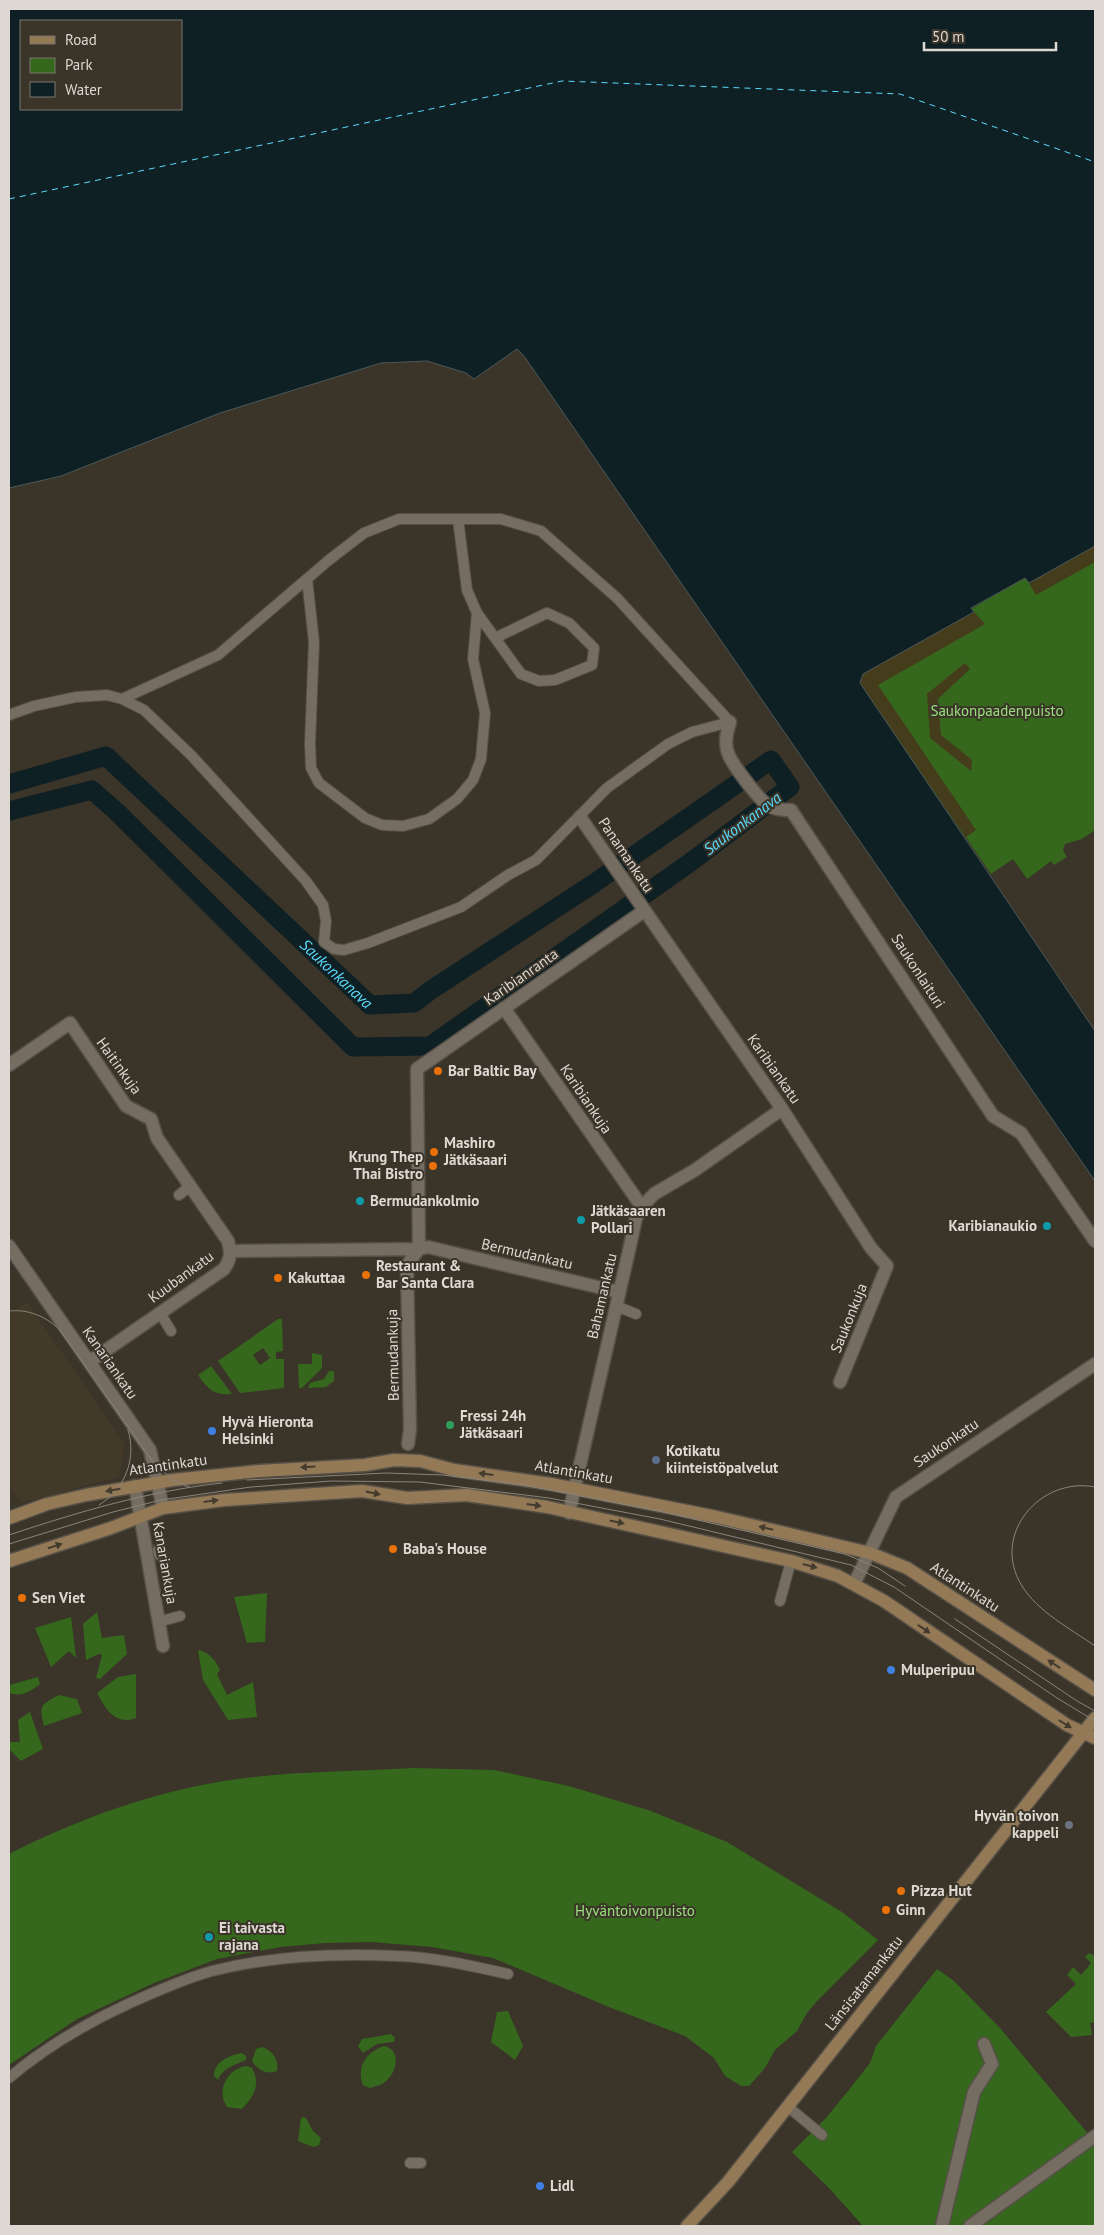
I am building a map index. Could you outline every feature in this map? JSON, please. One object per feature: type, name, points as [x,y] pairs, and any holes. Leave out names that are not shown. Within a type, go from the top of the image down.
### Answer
[{"type":"street","name":"Saukonlaituri","points":[[730,722],[726,735],[728,754],[736,766],[757,795],[768,806],[780,810],[791,810],[993,1116],[1020,1133],[1095,1241]]},
{"type":"street","name":"Panamankatu","points":[[580,817],[643,910]]},
{"type":"street","name":"Karibianranta","points":[[424,1248],[417,1069],[643,910]]},
{"type":"street","name":"Karibiankatu","points":[[643,910],[782,1109],[871,1248],[887,1266]]},
{"type":"street","name":"Karibiankuja","points":[[504,1008],[642,1207]]},
{"type":"street","name":"Haitinkuja","points":[[9,1064],[70,1023],[126,1106],[150,1119]]},
{"type":"street","name":"Bahamankatu","points":[[571,1508],[636,1218],[642,1207],[654,1194],[695,1170],[782,1109]]},
{"type":"street","name":"Kuubankatu","points":[[89,1362],[224,1268],[229,1261],[231,1251],[228,1241],[157,1138],[150,1119]]},
{"type":"street","name":"Kanariankatu","points":[[9,1246],[150,1450],[163,1508]]},
{"type":"street","points":[[231,1251],[424,1248]]},
{"type":"street","name":"Bermudankatu","points":[[424,1248],[619,1292]]},
{"type":"street","name":"Bermudankuja","points":[[408,1444],[410,1429],[407,1265],[424,1248]]},
{"type":"street","name":"Saukonkuja","points":[[840,1382],[887,1266]]},
{"type":"street","name":"Saukonkatu","points":[[854,1584],[896,1497],[1095,1364]]},
{"type":"street","name":"Atlantinkatu","points":[[9,1518],[48,1504],[135,1486],[232,1473],[366,1465],[394,1460],[420,1461],[454,1470],[575,1488],[717,1517],[870,1553],[907,1568],[1095,1690]]},
{"type":"street","name":"Kanariankuja","points":[[135,1486],[163,1646]]},
{"type":"street","points":[[9,1561],[111,1528],[163,1508],[254,1497],[362,1490],[407,1498],[466,1495],[547,1507],[571,1508],[818,1568],[854,1584],[884,1602],[1047,1712],[1089,1736]]},
{"type":"street","name":"Länsisatamankatu","points":[[687,2226],[728,2182],[787,2106],[1089,1736],[1095,1718]]},
{"type":"street","points":[[942,2226],[974,2092],[992,2064],[984,2044]]},
{"type":"street","points":[[970,2226],[1094,2137]]},
{"type":"lane","points":[[9,715],[34,706],[76,697],[107,695],[122,699],[144,710],[191,755],[306,881],[323,905],[326,921],[323,936],[324,942],[334,950],[344,950],[368,943],[461,907],[508,875],[536,860],[607,788],[668,744],[692,732],[730,722],[617,598],[541,531],[501,518],[399,519],[364,533],[218,655],[122,699]]},
{"type":"lane","points":[[458,519],[467,590],[476,613],[521,674],[539,681],[555,680],[592,665],[594,658],[594,648],[569,623],[547,613],[495,638]]},
{"type":"lane","points":[[308,579],[314,642],[310,744],[311,768],[319,782],[365,818],[382,825],[403,826],[429,819],[457,799],[472,780],[481,759],[485,713],[474,659],[476,613]]},
{"type":"lane","points":[[179,1195],[190,1186]]},
{"type":"lane","points":[[616,1306],[636,1314]]},
{"type":"lane","points":[[160,1313],[171,1331]]},
{"type":"lane","points":[[780,1600],[790,1561]]},
{"type":"lane","points":[[158,1622],[180,1616]]},
{"type":"lane","points":[[9,2078],[30,2060],[69,2034],[115,2009],[174,1984],[212,1972],[271,1961],[329,1955],[398,1956],[429,1959],[508,1974]]},
{"type":"lane","points":[[787,2106],[822,2134]]},
{"type":"shaded area","points":[[27,1302],[125,1444],[119,1477],[21,1503],[9,1485],[9,1315]]},
{"type":"green space","name":"Saukonpaadenpuisto","points":[[1095,546],[1095,830],[1082,839],[1065,844],[1063,850],[1067,857],[1054,865],[1051,861],[1027,879],[1013,859],[991,874],[860,683],[863,674],[974,613],[971,609],[1026,577],[1029,583]]},
{"type":"green space","points":[[278,1319],[282,1319],[283,1351],[276,1352],[276,1359],[284,1359],[284,1388],[240,1393],[218,1361]],"holes":[[[263,1348],[270,1358],[260,1365],[253,1355]]]},
{"type":"green space","points":[[312,1353],[322,1355],[322,1368],[302,1388],[299,1388],[298,1364],[312,1364]]},
{"type":"green space","points":[[211,1366],[232,1394],[216,1393],[208,1388],[198,1375]]},
{"type":"green space","points":[[329,1371],[334,1371],[334,1381],[326,1387],[308,1388],[310,1383],[324,1379]]},
{"type":"green space","points":[[267,1593],[265,1642],[247,1643],[234,1597]]},
{"type":"green space","points":[[97,1612],[102,1638],[124,1635],[127,1654],[100,1679],[96,1678],[102,1655],[99,1654],[86,1660],[83,1624]]},
{"type":"green space","points":[[71,1617],[76,1658],[69,1651],[51,1667],[35,1628]]},
{"type":"green space","points":[[198,1650],[212,1657],[216,1663],[220,1670],[217,1674],[227,1695],[253,1682],[257,1717],[228,1720],[203,1680]]},
{"type":"green space","points":[[136,1674],[136,1718],[122,1720],[107,1710],[97,1693],[118,1677]]},
{"type":"green space","points":[[38,1677],[40,1684],[29,1691],[21,1694],[9,1693],[9,1685]]},
{"type":"green space","points":[[59,1695],[77,1699],[82,1713],[44,1726],[42,1706]]},
{"type":"green space","points":[[30,1712],[43,1749],[21,1761],[9,1749],[9,1742],[20,1742],[18,1720]]},
{"type":"green space","name":"Hyväntoivonpuisto","points":[[413,1768],[494,1770],[569,1786],[651,1811],[727,1842],[842,1912],[878,1940],[817,2001],[807,2013],[797,2031],[775,2050],[765,2068],[749,2086],[741,2086],[725,2076],[714,2058],[685,2036],[609,2007],[493,1958],[432,1947],[371,1942],[325,1943],[280,1947],[217,1959],[154,1983],[77,2019],[9,2065],[9,1854],[60,1830],[114,1809],[196,1786],[271,1775]]},
{"type":"green space","points":[[1089,1953],[1095,1956],[1095,2022],[1090,2023],[1092,2035],[1071,2037],[1046,2012],[1076,1984],[1067,1975],[1073,1967],[1081,1975],[1091,1963],[1085,1957]]},
{"type":"green space","points":[[937,1969],[954,1981],[1000,2028],[1095,2142],[1095,2226],[863,2226],[829,2188],[792,2152],[826,2118],[848,2091],[870,2063],[876,2046]]},
{"type":"green space","points":[[508,2011],[523,2046],[515,2060],[491,2042],[497,2012]]},
{"type":"green space","points":[[391,2034],[395,2038],[394,2042],[377,2044],[363,2053],[358,2046],[362,2039]]},
{"type":"green space","points":[[384,2046],[393,2051],[395,2055],[394,2070],[384,2083],[370,2088],[363,2085],[361,2072],[364,2061],[372,2052]]},
{"type":"green space","points":[[262,2047],[274,2056],[277,2063],[277,2071],[263,2071],[252,2061],[256,2049]]},
{"type":"green space","points":[[242,2053],[246,2056],[246,2060],[226,2070],[218,2080],[214,2076],[219,2063],[232,2055]]},
{"type":"green space","points":[[246,2066],[252,2068],[255,2074],[256,2085],[253,2095],[242,2109],[227,2107],[223,2094],[225,2082],[233,2071]]},
{"type":"green space","points":[[301,2118],[306,2118],[313,2131],[321,2138],[319,2145],[313,2147],[298,2141]]},
{"type":"sand","points":[[1095,546],[1095,562],[1036,595],[1029,583]]},
{"type":"sand","points":[[974,612],[985,624],[878,685],[976,830],[966,837],[860,683],[863,674]]},
{"type":"sand","points":[[965,663],[970,669],[938,699],[941,735],[972,760],[971,771],[930,738],[927,694]]},
{"type":"water","points":[[9,9],[1095,9],[1095,546],[1029,583],[1025,578],[971,608],[974,612],[863,674],[860,683],[1095,1031],[1095,1181],[524,356],[517,349],[474,379],[466,373],[427,361],[381,363],[220,413],[61,476],[9,488]]},
{"type":"waterway","name":"Saukonkanava","points":[[9,784],[106,756],[370,1005],[414,1003],[593,884],[771,760],[790,787],[688,864],[430,1046],[353,1047],[118,813],[92,790],[9,811]]},
{"type":"ferry route","points":[[9,199],[562,81],[900,94],[1095,162]]},
{"type":"tram line","points":[[9,1311],[23,1311],[36,1314],[48,1320],[59,1329],[153,1462],[173,1480],[189,1487]]},
{"type":"tram line","points":[[99,1505],[116,1491],[127,1472],[131,1452],[128,1430]]},
{"type":"tram line","points":[[247,1480],[386,1473],[443,1475],[523,1485],[659,1511],[845,1554],[878,1568],[905,1586]]},
{"type":"tram line","points":[[9,1544],[113,1512],[161,1500],[251,1487],[331,1481],[420,1482],[549,1498],[660,1519],[851,1565],[894,1587],[1057,1698],[1095,1721]]},
{"type":"tram line","points":[[9,1535],[114,1503],[168,1491],[222,1483]]},
{"type":"tram line","points":[[1095,1487],[1075,1486],[1056,1491],[1039,1500],[1026,1513],[1017,1529],[1012,1547],[1014,1567],[1022,1586],[1029,1595],[1055,1619],[1095,1646]]},
{"type":"tram line","points":[[955,1619],[1077,1701],[1095,1711]]},
{"type":"place","name":"Bar Baltic Bay","points":[[438,1071]]},
{"type":"place","name":"Mashiro Jätkäsaari","points":[[434,1152]]},
{"type":"place","name":"Krung Thep Thai Bistro","points":[[433,1166]]},
{"type":"place","name":"Bermudankolmio","points":[[360,1201]]},
{"type":"place","name":"Jätkäsaaren Pollari","points":[[581,1220]]},
{"type":"place","name":"Karibianaukio","points":[[1047,1226]]},
{"type":"place","name":"Restaurant & Bar Santa Clara","points":[[366,1275]]},
{"type":"place","name":"Kakuttaa","points":[[278,1278]]},
{"type":"place","name":"Fressi 24h Jätkäsaari","points":[[450,1425]]},
{"type":"place","name":"Hyvä Hieronta Helsinki","points":[[212,1431]]},
{"type":"place","name":"Kotikatu kiinteistöpalvelut","points":[[656,1460]]},
{"type":"place","name":"Baba's House","points":[[393,1549]]},
{"type":"place","name":"Sen Viet","points":[[22,1598]]},
{"type":"place","name":"Mulperipuu","points":[[891,1670]]},
{"type":"place","name":"Hyvän toivon kappeli","points":[[1069,1825]]},
{"type":"place","name":"Pizza Hut","points":[[901,1891]]},
{"type":"place","name":"Ginn","points":[[886,1910]]},
{"type":"place","name":"Ei taivasta rajana","points":[[209,1937]]},
{"type":"place","name":"Lidl","points":[[540,2186]]}]
